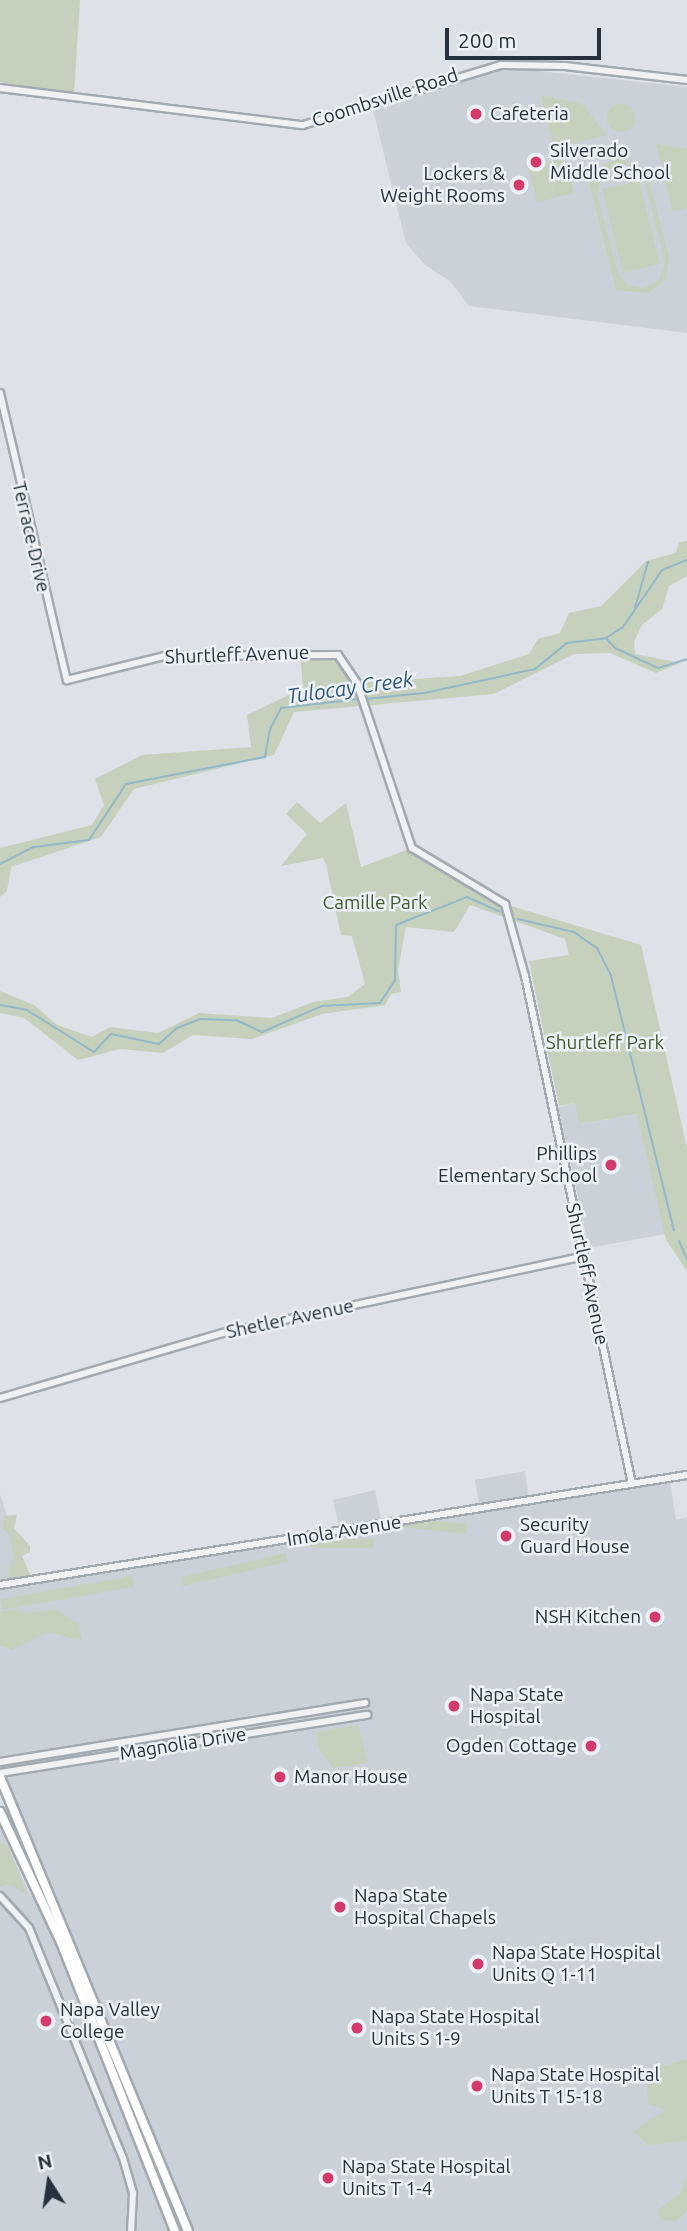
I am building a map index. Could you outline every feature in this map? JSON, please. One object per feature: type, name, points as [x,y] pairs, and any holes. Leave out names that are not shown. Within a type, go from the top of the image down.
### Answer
[{"type":"main road","points":[[0,1775],[188,2231]]},
{"type":"main road","points":[[0,1812],[61,1942],[175,2231]]},
{"type":"street","name":"Coombsville Road","points":[[0,88],[303,125],[501,65],[556,65],[687,80]]},
{"type":"street","name":"Terrace Drive","points":[[0,393],[67,680]]},
{"type":"street","name":"Shurtleff Avenue","points":[[67,680],[165,656],[323,652],[338,655],[357,683],[410,846],[435,865],[500,898],[512,919],[632,1484]]},
{"type":"street","name":"Shetler Avenue","points":[[0,1398],[223,1333],[584,1256]]},
{"type":"street","name":"Imola Avenue","points":[[0,1585],[687,1475]]},
{"type":"street","name":"Magnolia Drive","points":[[0,1762],[365,1703]]},
{"type":"street","name":"Magnolia Drive","points":[[0,1775],[367,1715]]},
{"type":"street","points":[[157,1737],[159,1748]]},
{"type":"street","points":[[144,1739],[146,1750]]},
{"type":"street","points":[[26,1758],[28,1769]]},
{"type":"street","points":[[0,1896],[31,1933],[123,2158],[134,2194],[131,2231]]},
{"type":"shaded area","name":"Silverado Middle School","points":[[511,68],[687,87],[687,333],[469,306],[450,281],[425,265],[406,243],[373,110],[470,74]]},
{"type":"shaded area","name":"Phillips Elementary School","points":[[575,1103],[580,1124],[637,1114],[670,1233],[589,1248],[558,1107]]},
{"type":"shaded area","name":"Napa State Hospital","points":[[525,1471],[529,1501],[670,1480],[676,1520],[687,1517],[687,2231],[188,2231],[0,1777],[0,1494],[28,1581],[340,1531],[333,1500],[375,1490],[382,1525],[480,1509],[475,1480]]},
{"type":"shaded area","name":"Napa Valley College","points":[[0,1828],[30,1895],[43,1902],[175,2231],[0,2231]]},
{"type":"green space","points":[[0,0],[80,0],[74,94],[0,82]]},
{"type":"green space","points":[[541,95],[582,104],[607,135],[554,148]]},
{"type":"green space","points":[[621,104],[631,108],[635,118],[631,128],[621,132],[611,128],[607,118],[611,108]]},
{"type":"green space","points":[[656,144],[687,149],[687,208],[673,211]]},
{"type":"green space","points":[[565,158],[574,193],[555,198],[547,163]]},
{"type":"green space","points":[[619,159],[638,164],[648,176],[669,257],[666,279],[648,293],[616,290],[587,174],[593,177],[604,164]],"holes":[[[624,164],[644,178],[665,262],[659,280],[643,288],[628,285],[618,274],[597,194],[604,171]]]},
{"type":"green space","points":[[546,163],[555,198],[537,202],[529,167]]},
{"type":"green space","points":[[639,180],[660,263],[623,273],[602,189]]},
{"type":"green space","points":[[687,541],[687,576],[669,586],[662,609],[642,625],[634,642],[635,654],[680,663],[656,673],[610,653],[574,654],[494,694],[294,712],[274,755],[134,789],[101,837],[11,867],[7,891],[0,897],[0,848],[92,825],[104,805],[95,779],[142,755],[251,747],[247,715],[303,688],[300,652],[333,654],[357,683],[460,676],[529,654],[538,639],[560,633],[569,613],[601,606],[646,561],[676,553],[679,542]]},
{"type":"green space","points":[[297,802],[320,823],[346,803],[361,867],[412,848],[505,904],[641,945],[687,1148],[687,1271],[666,1240],[637,1114],[579,1124],[575,1103],[559,1106],[529,961],[569,955],[565,939],[470,905],[454,932],[406,927],[398,970],[401,992],[391,994],[385,1005],[322,1014],[252,1039],[193,1035],[163,1053],[120,1049],[78,1060],[24,1018],[0,1013],[0,991],[34,1005],[57,1025],[92,1037],[110,1027],[158,1033],[199,1013],[272,1018],[313,1002],[348,997],[365,984],[352,936],[341,935],[323,858],[281,866],[307,834],[286,814]]},
{"type":"green space","points":[[17,1515],[14,1528],[30,1546],[30,1552],[22,1556],[31,1577],[12,1580],[7,1571],[14,1560],[10,1535],[3,1529],[4,1516]]},
{"type":"green space","points":[[388,1516],[467,1524],[466,1534],[387,1526]]},
{"type":"green space","points":[[310,1539],[374,1539],[374,1548],[310,1548]]},
{"type":"green space","points":[[286,1553],[288,1562],[183,1586],[181,1577]]},
{"type":"green space","points":[[132,1576],[134,1587],[2,1610],[0,1599]]},
{"type":"green space","points":[[17,1609],[28,1613],[56,1609],[79,1625],[82,1641],[48,1632],[12,1650],[0,1645],[0,1612]]},
{"type":"green space","points":[[358,1725],[368,1763],[333,1768],[319,1749],[316,1732]]},
{"type":"green space","points":[[0,1843],[8,1846],[27,1895],[9,1884],[0,1887]]},
{"type":"green space","points":[[687,2059],[687,2141],[648,2145],[633,2131],[666,2110],[648,2104],[647,2083],[654,2069]]},
{"type":"green space","points":[[687,2175],[687,2211],[676,2221],[660,2220],[658,2210],[681,2193]]},
{"type":"waterway","name":"Tulocay Creek","points":[[365,699],[424,693],[535,669],[567,643],[606,638],[623,627],[662,570],[687,560]]},
{"type":"waterway","points":[[635,608],[648,562]]},
{"type":"waterway","points":[[606,638],[615,648],[658,668],[687,659]]},
{"type":"waterway","name":"Tulocay Creek","points":[[0,864],[34,847],[89,840],[126,784],[265,757],[270,729],[281,708],[359,699]]},
{"type":"waterway","points":[[0,1005],[27,1010],[94,1052],[111,1034],[159,1044],[177,1028],[200,1019],[236,1020],[262,1032],[322,1006],[380,1003],[395,980],[396,925],[467,897],[500,912]]},
{"type":"waterway","points":[[518,919],[574,932],[597,948],[611,976],[674,1230]]},
{"type":"waterway","points":[[679,1241],[687,1259]]},
{"type":"place","name":"Cafeteria","points":[[476,114]]},
{"type":"place","name":"Silverado Middle School","points":[[536,162]]},
{"type":"place","name":"Lockers & Weight Rooms","points":[[519,185]]},
{"type":"place","name":"Phillips Elementary School","points":[[611,1165]]},
{"type":"place","name":"Security Guard House","points":[[506,1536]]},
{"type":"place","name":"NSH Kitchen","points":[[655,1617]]},
{"type":"place","name":"Napa State Hospital","points":[[454,1706]]},
{"type":"place","name":"Ogden Cottage","points":[[591,1746]]},
{"type":"place","name":"Manor House","points":[[280,1777]]},
{"type":"place","name":"Napa State Hospital Chapels","points":[[340,1907]]},
{"type":"place","name":"Napa State Hospital Units Q 1-11","points":[[478,1964]]},
{"type":"place","name":"Napa Valley College","points":[[46,2021]]},
{"type":"place","name":"Napa State Hospital Units S 1-9","points":[[357,2028]]},
{"type":"place","name":"Napa State Hospital Units T 15-18","points":[[477,2086]]},
{"type":"place","name":"Napa State Hospital Units T 1-4","points":[[328,2178]]},
{"type":"park label","name":"Camille Park","points":[[375,903]]},
{"type":"park label","name":"Shurtleff Park","points":[[605,1043]]}]
